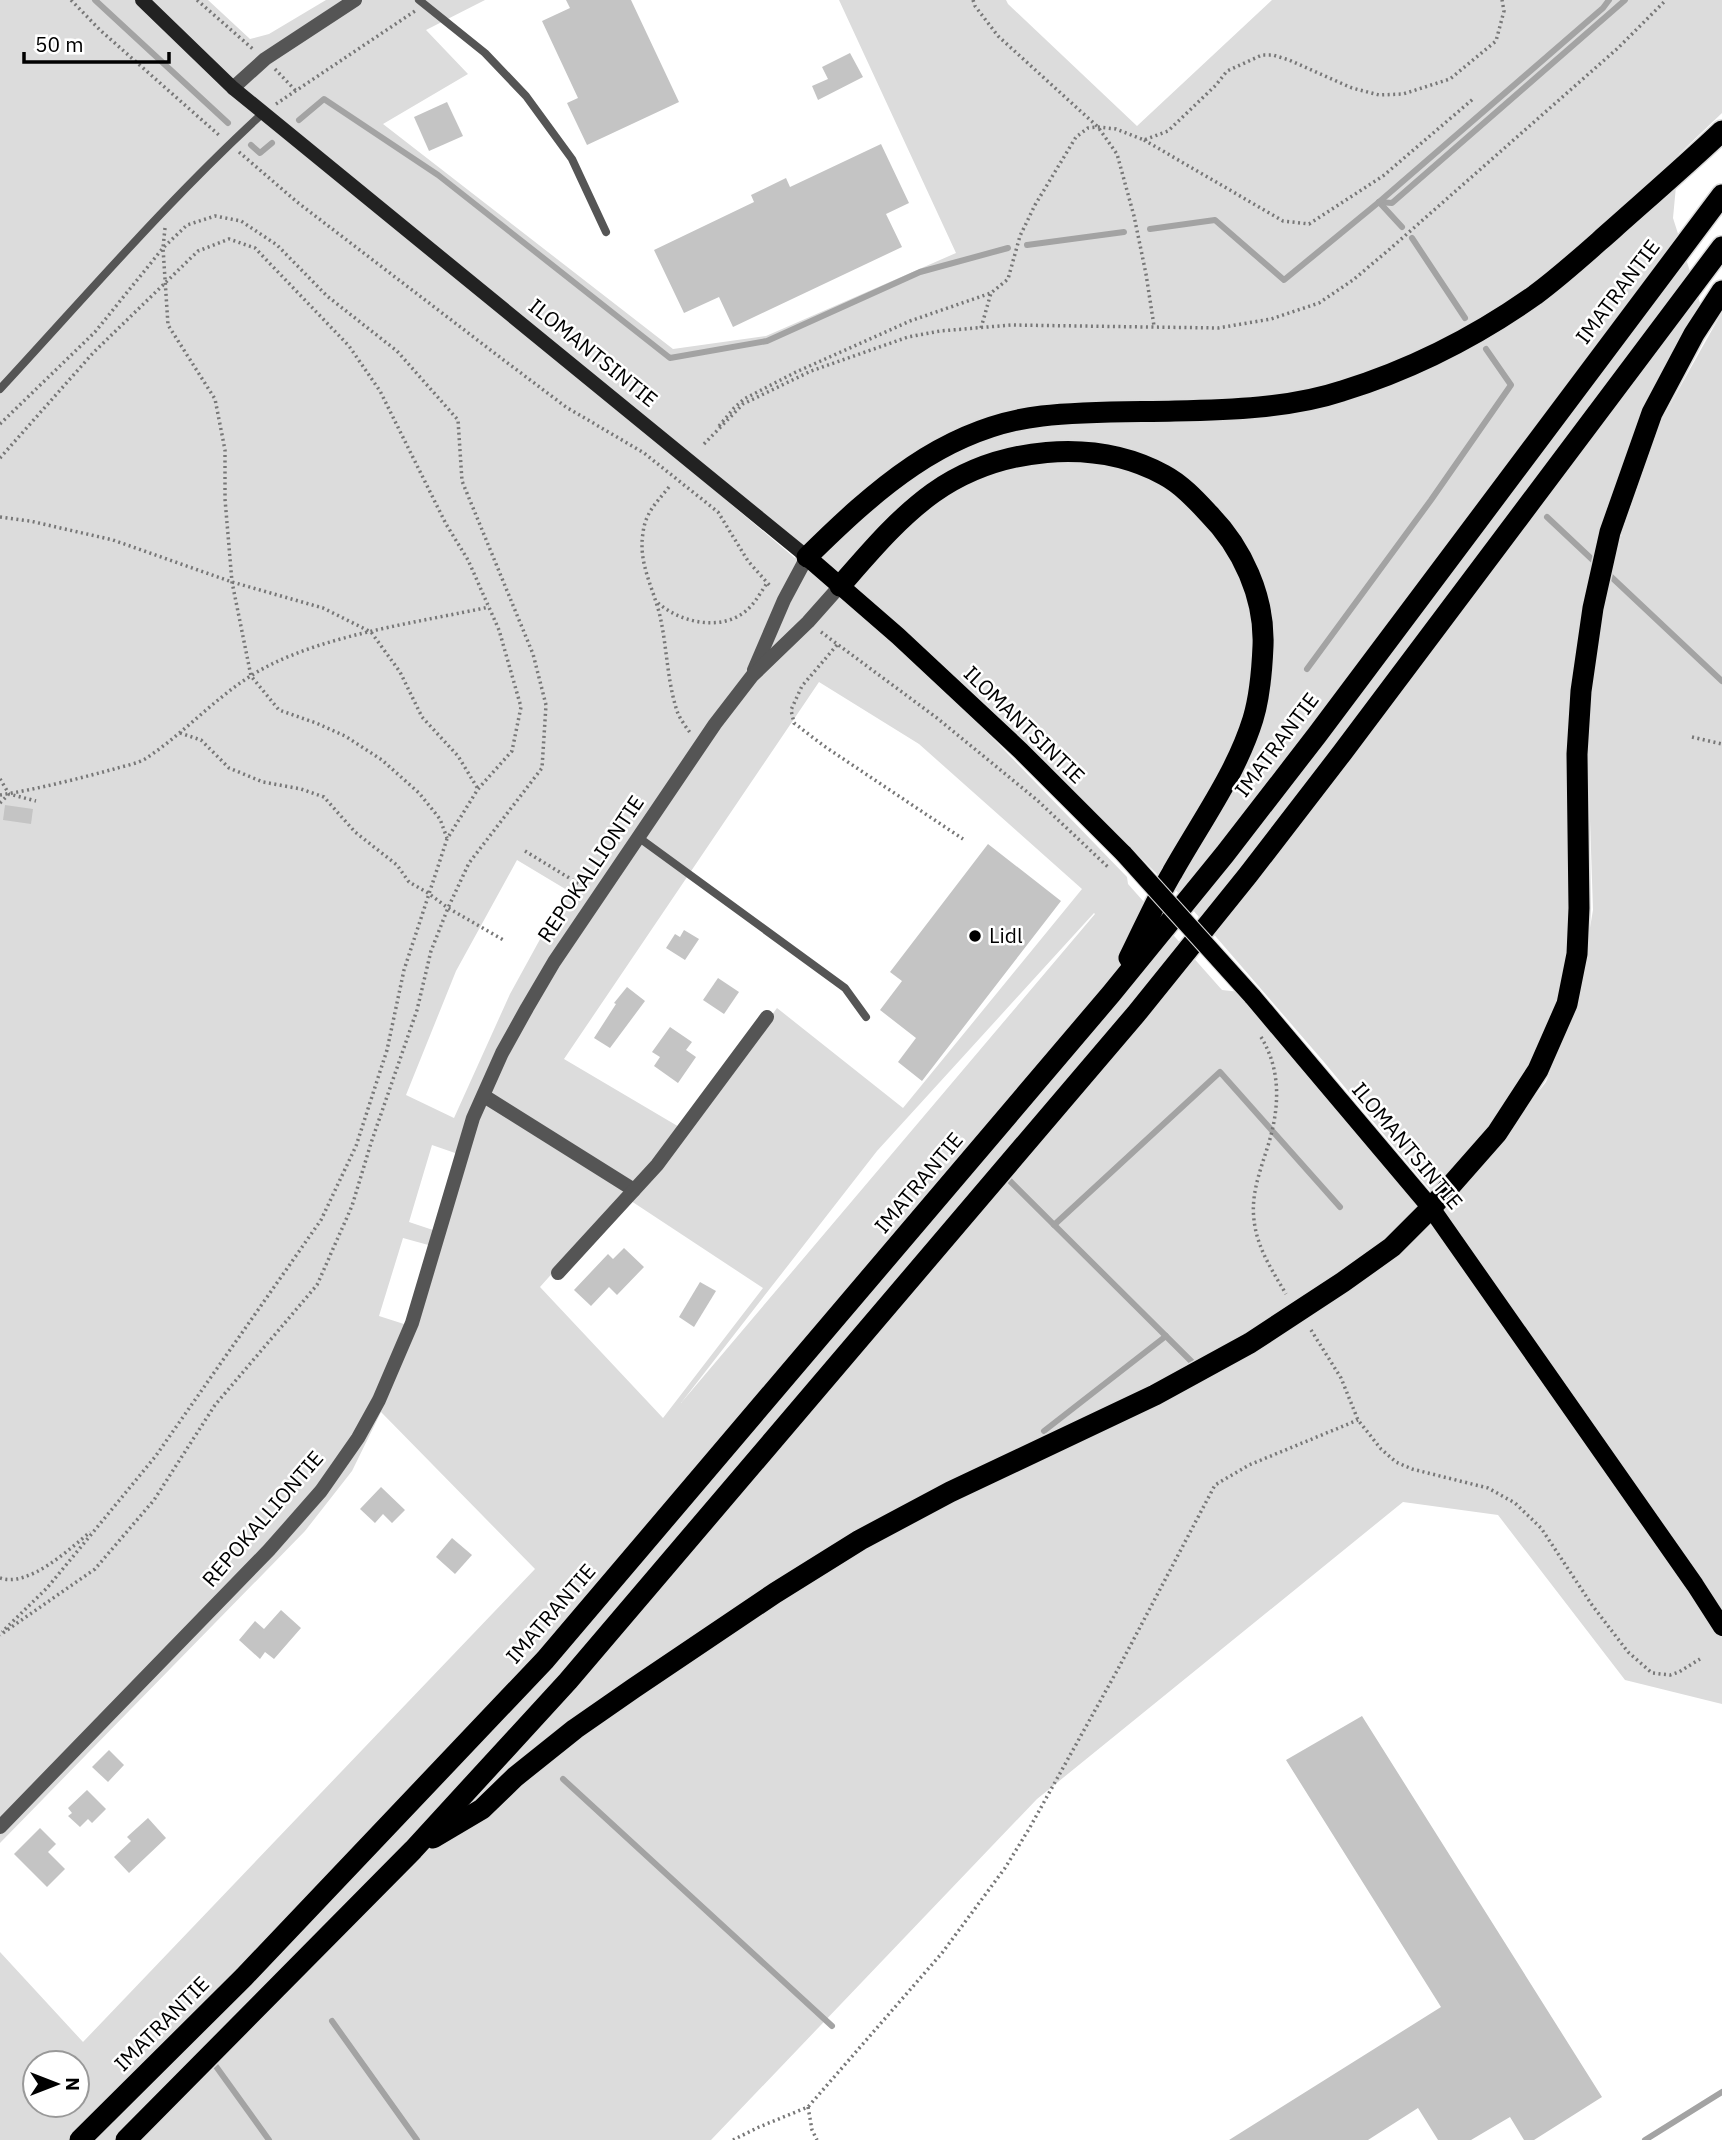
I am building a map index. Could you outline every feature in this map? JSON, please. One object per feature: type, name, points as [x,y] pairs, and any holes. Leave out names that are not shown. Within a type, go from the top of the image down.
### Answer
[{"type":"highway","points":[[807,557],[855,510],[910,467],[957,440],[1001,424],[1042,416],[1209,411],[1300,401],[1341,392],[1462,341],[1545,287],[1722,131]]},
{"type":"highway","name":"IMATRANTIE","points":[[80,2140],[244,1977],[545,1660],[1111,994],[1309,746],[1722,195]]},
{"type":"highway","points":[[125,2140],[413,1850],[568,1681],[1136,1014],[1342,754],[1722,247]]},
{"type":"highway","points":[[413,1850],[482,1809],[516,1777],[575,1730],[775,1593],[860,1540],[950,1492],[1155,1395],[1250,1343],[1391,1247],[1431,1209],[1497,1133],[1538,1070],[1567,1004],[1577,954],[1577,754],[1581,691],[1593,608],[1609,532],[1652,413],[1694,334],[1722,291]]},
{"type":"highway","points":[[840,586],[883,536],[934,492],[991,465],[1020,456],[1052,451],[1099,454],[1135,462],[1166,476],[1192,496],[1231,540],[1248,570],[1259,606],[1263,643],[1254,717],[1243,748],[1171,874],[1111,994]]},
{"type":"main road","name":"ILOMANTSINTIE","points":[[142,0],[233,88],[807,557],[1021,751],[1124,854],[1252,996],[1431,1209],[1722,1627]]},
{"type":"street","points":[[233,88],[265,59],[355,0]]},
{"type":"street","name":"REPOKALLIONTIE","points":[[752,676],[784,600],[807,557]]},
{"type":"street","name":"REPOKALLIONTIE","points":[[0,1827],[269,1550],[321,1491],[358,1438],[379,1400],[412,1323],[473,1118],[502,1053],[554,962],[715,724],[752,676],[808,622],[840,586]]},
{"type":"street","points":[[558,1273],[657,1164],[767,1017]]},
{"type":"street","points":[[484,1096],[634,1190]]},
{"type":"lane","points":[[422,3],[485,53],[526,96],[572,159],[606,232]]},
{"type":"lane","points":[[0,389],[229,144],[263,113]]},
{"type":"lane","points":[[638,837],[845,988],[866,1017]]},
{"type":"path","points":[[71,0],[100,30],[297,202],[566,407],[644,453],[708,504],[723,518],[748,561],[784,600]]},
{"type":"path","points":[[197,0],[296,90]]},
{"type":"path","points":[[973,0],[998,36],[1098,127],[1117,153],[1134,216],[1154,326]]},
{"type":"path","points":[[1144,140],[1168,131],[1227,71],[1262,55],[1289,60],[1352,88],[1379,95],[1403,94],[1450,79],[1496,41],[1504,11],[1502,0]]},
{"type":"path","points":[[1472,99],[1383,176],[1310,224],[1283,221],[1144,140],[1116,129],[1088,128],[1076,137],[1035,205],[1020,236],[1008,279],[991,293],[910,321],[853,345],[744,399],[704,444],[743,404],[811,371],[908,337],[940,331],[1012,325],[1218,328],[1271,319],[1319,303],[1353,280],[1391,248],[1618,48],[1666,0]]},
{"type":"path","points":[[263,113],[422,3]]},
{"type":"path","points":[[0,424],[95,332],[163,248],[187,225],[215,216],[241,221],[277,246],[327,296],[397,351],[458,419],[462,481],[533,654],[546,705],[542,768],[469,863],[448,908],[430,951],[416,1010],[352,1206],[317,1285],[215,1405],[154,1500],[95,1569],[0,1634]]},
{"type":"path","points":[[0,458],[93,353],[198,251],[229,240],[255,248],[349,346],[380,391],[446,524],[468,560],[489,607],[499,630],[521,707],[512,751],[478,789],[447,839],[404,970],[387,1050],[364,1122],[356,1146],[321,1220],[155,1457],[47,1588],[0,1634]]},
{"type":"path","points":[[163,248],[168,325],[215,399],[225,450],[225,499],[232,582],[251,676],[279,710],[345,736],[382,760],[419,793],[440,819],[447,839]]},
{"type":"path","points":[[981,328],[991,293]]},
{"type":"path","points":[[669,487],[647,513],[641,552],[663,629],[669,681],[678,714],[692,741]]},
{"type":"path","points":[[0,517],[113,540],[232,582],[323,608],[371,632],[400,671],[422,717],[458,756],[478,789]]},
{"type":"path","points":[[657,602],[679,617],[701,622],[718,622],[734,619],[748,609],[767,583]]},
{"type":"path","points":[[0,795],[142,761],[180,733],[208,706],[251,676],[268,665],[313,647],[489,607]]},
{"type":"path","points":[[808,622],[937,718],[1037,800],[1109,868]]},
{"type":"path","points":[[837,645],[802,685],[792,710],[794,723],[963,839]]},
{"type":"path","points":[[180,733],[201,740],[229,768],[263,782],[301,789],[324,797],[355,832],[397,865],[409,882],[505,941]]},
{"type":"path","points":[[1692,737],[1722,744]]},
{"type":"path","points":[[0,779],[9,793],[36,801]]},
{"type":"path","points":[[0,803],[9,793]]},
{"type":"path","points":[[525,851],[587,887]]},
{"type":"path","points":[[1259,1034],[1276,1075],[1277,1104],[1255,1186],[1254,1219],[1257,1240],[1286,1294]]},
{"type":"path","points":[[1311,1330],[1341,1378],[1358,1420],[1396,1462],[1420,1472],[1488,1488],[1516,1503],[1541,1528],[1592,1605],[1628,1652],[1651,1673],[1670,1675],[1700,1659]]},
{"type":"path","points":[[733,2140],[808,2107],[942,1953],[1029,1829],[1118,1669],[1215,1485],[1249,1465],[1358,1420]]},
{"type":"path","points":[[0,1578],[6,1580],[42,1570],[98,1527]]},
{"type":"path","points":[[808,2107],[812,2130],[817,2140]]},
{"type":"shaded area","points":[[0,0],[208,0],[250,39],[269,34],[326,0],[485,0],[426,30],[468,74],[383,124],[673,349],[766,336],[956,253],[839,0],[1006,0],[1137,126],[1272,0],[1722,0],[1722,113],[1679,154],[1673,218],[1700,303],[1649,401],[1570,691],[1567,815],[1572,906],[1560,1002],[1531,1066],[1490,1130],[1434,1195],[1173,887],[1260,718],[1250,566],[1139,460],[991,461],[842,577],[603,396],[893,641],[980,725],[1127,877],[1128,884],[1222,990],[1241,992],[1430,1218],[1485,1160],[1546,1082],[1577,1005],[1593,910],[1588,761],[1591,693],[1603,609],[1622,533],[1662,419],[1722,312],[1722,1704],[1625,1680],[1498,1515],[1403,1502],[1037,1799],[711,2140],[0,2140],[0,1952],[83,2042],[535,1569],[381,1412],[352,1471],[305,1531],[0,1843]],"holes":[[[819,682],[919,744],[1082,889],[903,1108],[777,1008],[686,1131],[564,1059]],[[517,860],[567,890],[510,994],[454,1118],[406,1095],[456,971]],[[1094,913],[681,1403],[877,1151]],[[432,1145],[458,1154],[436,1231],[409,1222]],[[622,1195],[763,1288],[663,1418],[540,1287]],[[403,1238],[432,1246],[407,1325],[379,1316]]]},
{"type":"shaded area","points":[[1053,457],[1128,468],[1160,481],[1189,501],[1242,571],[1257,645],[1249,716],[1163,880],[1015,733],[849,584],[938,498],[991,471]]},
{"type":"building","points":[[566,0],[631,0],[679,102],[587,145],[567,103],[578,98],[542,21],[570,8]]},
{"type":"building","points":[[850,53],[863,77],[818,100],[812,86],[828,79],[822,67]]},
{"type":"building","points":[[447,102],[463,136],[429,151],[414,117]]},
{"type":"building","points":[[881,144],[909,203],[886,214],[902,247],[733,327],[719,297],[684,313],[654,250],[754,202],[751,195],[786,178],[790,187]]},
{"type":"building","points":[[5,805],[33,809],[31,824],[3,820]]},
{"type":"building","name":"Lidl","points":[[988,844],[1061,901],[922,1081],[898,1062],[916,1038],[880,1010],[902,981],[890,972]]},
{"type":"building","points":[[684,930],[699,939],[685,960],[666,948],[675,934],[680,937]]},
{"type":"building","points":[[718,978],[739,992],[724,1014],[703,1000]]},
{"type":"building","points":[[627,987],[645,1001],[610,1048],[594,1038],[616,1004],[614,1003]]},
{"type":"building","points":[[670,1027],[692,1042],[686,1050],[696,1057],[678,1083],[654,1066],[660,1057],[652,1052]]},
{"type":"building","points":[[624,1248],[644,1267],[617,1295],[609,1287],[591,1306],[574,1290],[608,1254],[613,1259]]},
{"type":"building","points":[[700,1282],[716,1291],[694,1327],[679,1317]]},
{"type":"building","points":[[381,1487],[405,1510],[392,1523],[383,1514],[375,1523],[360,1509]]},
{"type":"building","points":[[452,1538],[472,1555],[455,1574],[436,1557]]},
{"type":"building","points":[[281,1610],[301,1628],[274,1659],[265,1652],[260,1659],[239,1640],[255,1621],[264,1629]]},
{"type":"building","points":[[1362,1716],[1602,2097],[1534,2140],[1524,2140],[1510,2117],[1471,2140],[1438,2140],[1418,2108],[1368,2140],[1229,2140],[1441,2007],[1286,1760]]},
{"type":"building","points":[[109,1750],[124,1765],[108,1782],[92,1767]]},
{"type":"building","points":[[87,1790],[106,1809],[92,1823],[88,1819],[80,1827],[68,1816],[72,1813],[68,1808]]},
{"type":"building","points":[[148,1818],[166,1838],[129,1873],[114,1857],[131,1841],[127,1837]]},
{"type":"building","points":[[40,1828],[56,1844],[48,1852],[65,1869],[47,1887],[14,1854]]},
{"type":"waterway","points":[[95,0],[228,123]]},
{"type":"waterway","points":[[1150,229],[1215,220],[1284,280],[1379,202],[1609,0]]},
{"type":"waterway","points":[[1379,202],[1392,203],[1625,0]]},
{"type":"waterway","points":[[299,120],[324,99],[438,175],[670,358],[767,341],[920,272],[1008,248]]},
{"type":"waterway","points":[[251,145],[260,153],[272,143]]},
{"type":"waterway","points":[[1379,202],[1402,227]]},
{"type":"waterway","points":[[1027,245],[1124,232]]},
{"type":"waterway","points":[[1412,238],[1465,318]]},
{"type":"waterway","points":[[1307,669],[1431,500],[1511,385],[1486,349]]},
{"type":"waterway","points":[[1547,517],[1597,564]]},
{"type":"waterway","points":[[1605,571],[1722,681]]},
{"type":"waterway","points":[[1054,1225],[1220,1072],[1340,1207]]},
{"type":"waterway","points":[[1008,1179],[1196,1366]]},
{"type":"waterway","points":[[1044,1431],[1166,1336]]},
{"type":"waterway","points":[[563,1779],[832,2026]]},
{"type":"waterway","points":[[332,2021],[417,2140]]},
{"type":"waterway","points":[[215,2065],[269,2140]]},
{"type":"waterway","points":[[1645,2140],[1722,2092]]},
{"type":"place","name":"Lidl","points":[[975,936]]}]
